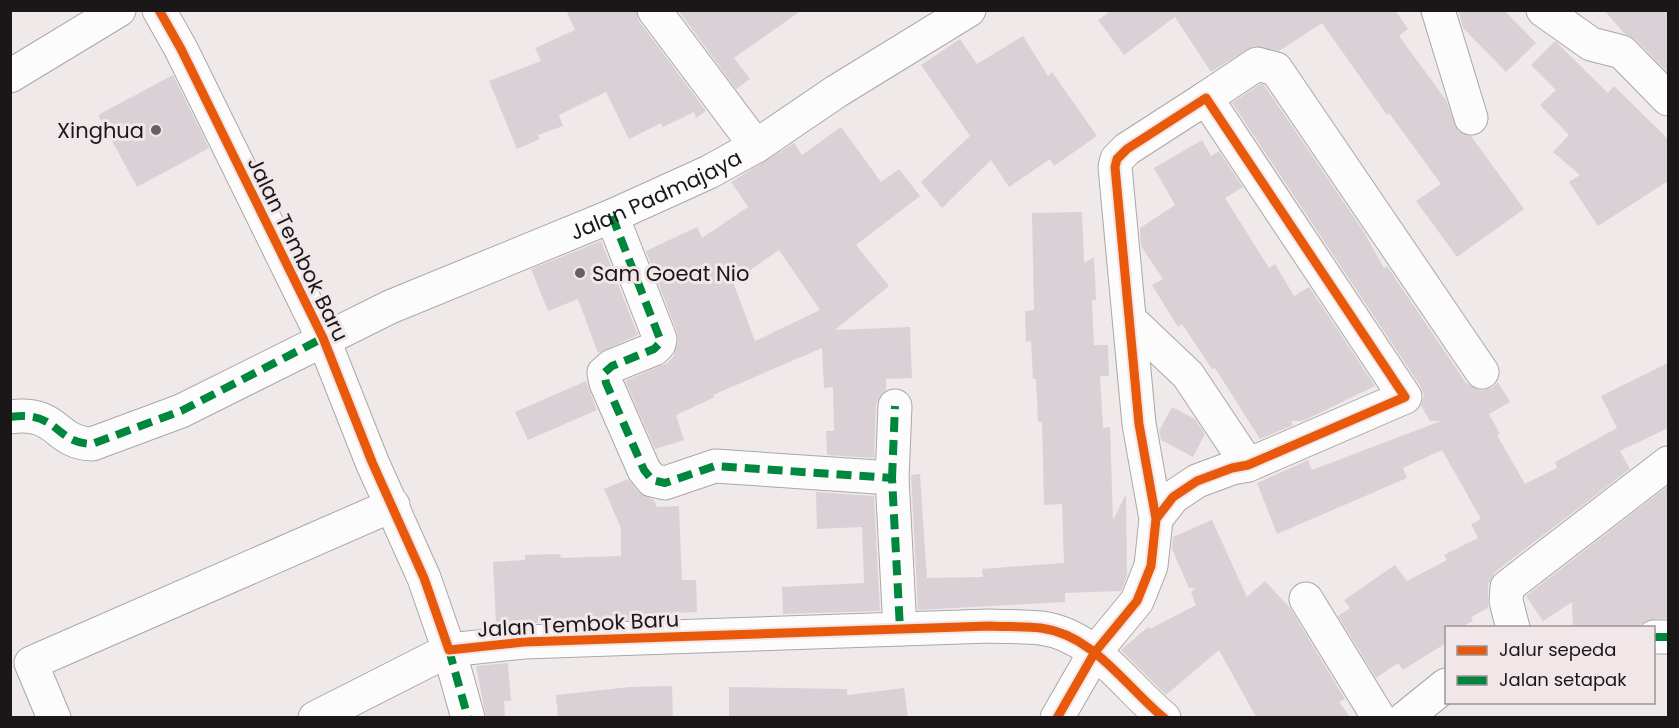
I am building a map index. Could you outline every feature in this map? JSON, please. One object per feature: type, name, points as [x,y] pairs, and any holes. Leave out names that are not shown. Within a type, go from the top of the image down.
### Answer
[{"type":"street","points":[[10,76],[119,10]]},
{"type":"street","points":[[654,10],[756,146]]},
{"type":"street","name":"Jalan Padmajaya","points":[[10,417],[27,415],[45,418],[77,444],[92,444],[181,411],[323,338],[390,307],[612,216],[709,172],[756,146],[837,91],[969,10]]},
{"type":"street","points":[[1438,10],[1471,118]]},
{"type":"street","points":[[1543,10],[1591,44],[1622,52],[1668,99]]},
{"type":"street","name":"Jalan Tembok Baru","points":[[168,14],[323,338],[372,462],[424,578],[449,650],[524,642],[990,626],[1042,628],[1073,637],[1095,652],[1164,717]]},
{"type":"street","points":[[1058,717],[1095,652],[1137,601],[1151,566],[1156,519],[1139,424],[1115,167],[1117,159],[1127,149],[1257,64],[1276,69],[1482,372]]},
{"type":"street","points":[[1156,519],[1173,497],[1197,482],[1232,468],[1248,465],[1405,397],[1206,98]]},
{"type":"street","points":[[612,216],[660,339],[654,349],[612,366],[604,373],[606,383],[639,459],[652,480],[665,483],[715,466],[892,478]]},
{"type":"street","points":[[1130,320],[1188,375],[1248,465]]},
{"type":"street","points":[[895,406],[892,478],[900,629]]},
{"type":"street","points":[[1513,626],[1506,601],[1506,587],[1668,463]]},
{"type":"street","points":[[54,717],[31,663],[393,505]]},
{"type":"street","points":[[1306,599],[1379,717]]},
{"type":"street","points":[[315,717],[449,650],[468,717]]},
{"type":"street","points":[[1405,717],[1445,686]]},
{"type":"building","points":[[566,10],[636,10],[639,21],[706,111],[696,118],[694,112],[663,127],[661,123],[629,139],[606,92],[559,115],[563,126],[538,135],[540,139],[517,149],[489,81],[541,61],[535,48],[575,30]]},
{"type":"building","points":[[678,10],[802,10],[734,58],[750,79],[736,89]]},
{"type":"building","points":[[1112,10],[1395,10],[1408,29],[1399,36],[1446,100],[1458,131],[1471,136],[1524,209],[1457,257],[1416,201],[1441,184],[1389,113],[1387,115],[1322,23],[1279,51],[1253,46],[1211,72],[1175,17],[1124,55],[1098,20]]},
{"type":"building","points":[[1458,10],[1504,10],[1536,43],[1506,72],[1463,28]]},
{"type":"building","points":[[1604,10],[1668,10],[1668,73],[1635,39],[1624,33]]},
{"type":"building","points":[[1023,36],[1048,76],[1052,72],[1097,136],[1054,166],[1050,159],[1009,187],[991,160],[942,208],[921,182],[970,136],[921,65],[960,39],[977,64]]},
{"type":"building","points":[[1555,41],[1608,93],[1614,86],[1668,139],[1668,181],[1598,226],[1569,182],[1580,175],[1553,152],[1569,135],[1540,105],[1556,90],[1531,65]]},
{"type":"building","name":"Xinghua","points":[[173,75],[209,148],[137,187],[98,115]]},
{"type":"building","points":[[1260,84],[1264,85],[1364,232],[1384,268],[1387,266],[1466,383],[1481,391],[1492,388],[1498,382],[1510,402],[1489,414],[1500,434],[1497,435],[1525,484],[1557,468],[1555,462],[1617,428],[1601,396],[1668,363],[1668,428],[1620,451],[1630,469],[1495,572],[1488,585],[1488,608],[1471,617],[1473,621],[1463,626],[1445,626],[1445,644],[1403,670],[1398,663],[1376,678],[1338,616],[1350,608],[1344,600],[1395,565],[1407,581],[1447,560],[1444,555],[1478,538],[1471,524],[1481,519],[1442,450],[1403,468],[1407,478],[1277,534],[1257,483],[1308,460],[1312,470],[1441,421],[1430,421],[1421,406],[1424,396],[1421,387],[1232,103]]},
{"type":"building","points":[[841,127],[881,182],[899,169],[920,196],[856,245],[889,286],[835,330],[910,327],[912,378],[886,379],[886,390],[876,405],[874,458],[827,455],[826,431],[834,431],[833,387],[824,388],[822,348],[713,395],[715,397],[676,415],[684,440],[655,449],[625,381],[667,363],[673,357],[678,342],[677,332],[646,251],[697,227],[702,238],[748,207],[731,182],[794,143],[802,155]],"holes":[[[779,250],[820,310],[755,341],[733,282]]]},
{"type":"building","points":[[1202,140],[1211,156],[1219,151],[1243,187],[1225,198],[1269,268],[1275,264],[1294,296],[1309,287],[1375,386],[1303,421],[1291,421],[1293,425],[1260,439],[1215,368],[1212,369],[1182,324],[1178,327],[1152,285],[1163,279],[1141,246],[1140,228],[1175,205],[1154,168]]},
{"type":"building","points":[[1082,212],[1084,263],[1094,257],[1096,300],[1092,300],[1094,345],[1108,345],[1109,376],[1100,376],[1103,428],[1110,427],[1113,520],[1126,494],[1127,576],[1121,591],[1065,593],[1065,602],[918,610],[911,475],[920,474],[927,578],[983,577],[982,569],[1064,563],[1062,504],[1044,505],[1042,422],[1038,422],[1036,379],[1033,379],[1031,341],[1026,342],[1025,311],[1034,310],[1032,213]]},
{"type":"building","points":[[601,241],[638,335],[598,353],[578,299],[548,311],[531,269]]},
{"type":"building","points":[[586,381],[597,410],[528,440],[515,412]]},
{"type":"building","points":[[1172,407],[1195,419],[1205,434],[1193,457],[1161,440],[1159,431]]},
{"type":"building","points":[[628,479],[638,492],[654,500],[657,507],[679,506],[682,580],[696,580],[697,612],[631,615],[631,620],[496,624],[493,562],[525,560],[525,555],[560,554],[561,558],[621,556],[621,528],[604,489]]},
{"type":"building","points":[[1668,486],[1668,618],[1645,621],[1639,626],[1573,626],[1572,602],[1543,621],[1526,596]]},
{"type":"building","points":[[816,492],[874,496],[880,611],[783,614],[782,587],[864,583],[862,527],[817,529]]},
{"type":"building","points":[[1212,520],[1247,597],[1265,581],[1290,608],[1345,699],[1339,702],[1350,717],[1256,717],[1219,650],[1166,695],[1121,650],[1148,627],[1150,629],[1196,605],[1191,592],[1196,588],[1189,588],[1172,549],[1173,537]]},
{"type":"building","points":[[508,663],[511,701],[504,701],[505,717],[486,717],[476,666]]},
{"type":"building","points":[[672,686],[673,717],[558,717],[556,695],[630,687]]},
{"type":"building","points":[[729,687],[847,689],[847,695],[904,688],[908,717],[729,717]]},
{"type":"marked path","points":[[612,216],[660,339],[654,349],[612,366],[604,373],[606,383],[644,470],[652,480],[665,483],[715,466],[892,478],[900,629]]},
{"type":"marked path","points":[[10,417],[38,418],[70,438],[92,444],[181,411],[323,338]]},
{"type":"marked path","points":[[892,478],[895,406]]},
{"type":"marked path","points":[[1655,637],[1668,637]]},
{"type":"marked path","points":[[449,650],[468,718]]},
{"type":"cycle path","points":[[159,10],[181,49],[323,338],[372,462],[424,578],[449,650],[524,642],[990,626],[1035,627],[1060,633],[1093,651],[1164,718]]},
{"type":"cycle path","points":[[1057,718],[1095,652],[1137,601],[1151,566],[1156,519],[1173,497],[1197,481],[1232,468],[1248,465],[1405,397],[1206,98],[1127,149],[1117,159],[1115,167],[1139,424],[1156,519]]},
{"type":"place","name":"Xinghua","points":[[156,130]]},
{"type":"place","name":"Sam Goeat Nio","points":[[580,273]]}]
